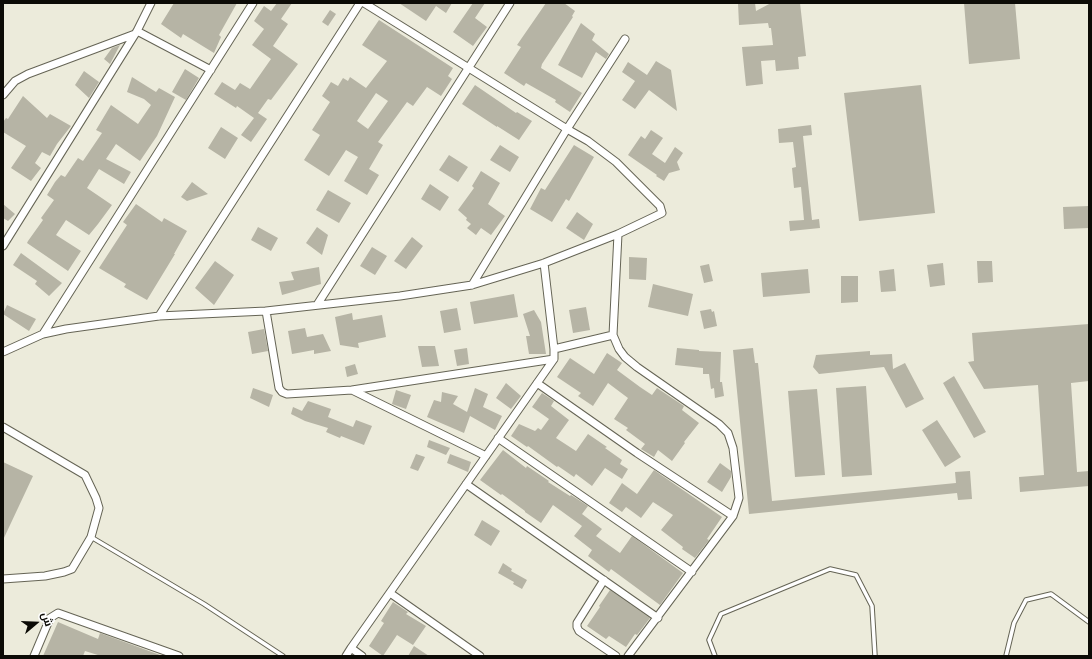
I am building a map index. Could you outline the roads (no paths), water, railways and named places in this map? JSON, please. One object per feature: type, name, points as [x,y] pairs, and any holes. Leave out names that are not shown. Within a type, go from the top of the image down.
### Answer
[{"type":"street","points":[[3,246],[136,33],[152,3]]},
{"type":"street","points":[[43,334],[253,3]]},
{"type":"street","points":[[159,316],[360,3]]},
{"type":"street","points":[[3,352],[43,334],[66,329],[159,316],[266,311],[400,296],[472,285],[544,263],[618,234],[662,213],[660,206],[616,162],[588,141],[567,130],[469,67],[364,3]]},
{"type":"street","points":[[317,305],[510,3]]},
{"type":"street","points":[[3,95],[15,81],[28,74],[136,33],[210,70]]},
{"type":"street","points":[[472,285],[625,39]]},
{"type":"street","points":[[618,234],[613,335],[619,349],[636,367],[719,424],[728,433],[733,448],[739,498],[733,516],[628,656]]},
{"type":"street","points":[[346,656],[554,359],[544,263]]},
{"type":"street","points":[[266,311],[279,388],[282,392],[287,394],[352,390],[554,359]]},
{"type":"street","points":[[554,349],[613,335]]},
{"type":"street","points":[[537,383],[637,453],[733,516]]},
{"type":"street","points":[[352,390],[486,456]]},
{"type":"street","points":[[3,427],[85,475],[99,508],[91,536],[72,569],[46,576],[3,579]]},
{"type":"street","points":[[498,438],[692,572]]},
{"type":"street","points":[[466,484],[658,618]]},
{"type":"street","points":[[604,580],[576,627],[579,631],[616,656]]},
{"type":"street","points":[[390,593],[480,656]]},
{"type":"street","points":[[34,656],[50,618],[58,614],[165,654],[179,656]]},
{"type":"street","points":[[351,648],[362,656]]},
{"type":"lane","points":[[91,536],[204,604],[283,656]]},
{"type":"lane","points":[[715,656],[709,640],[721,614],[830,569],[856,575],[872,606],[875,656]]},
{"type":"lane","points":[[1006,656],[1014,623],[1026,600],[1051,594],[1089,622]]}]
